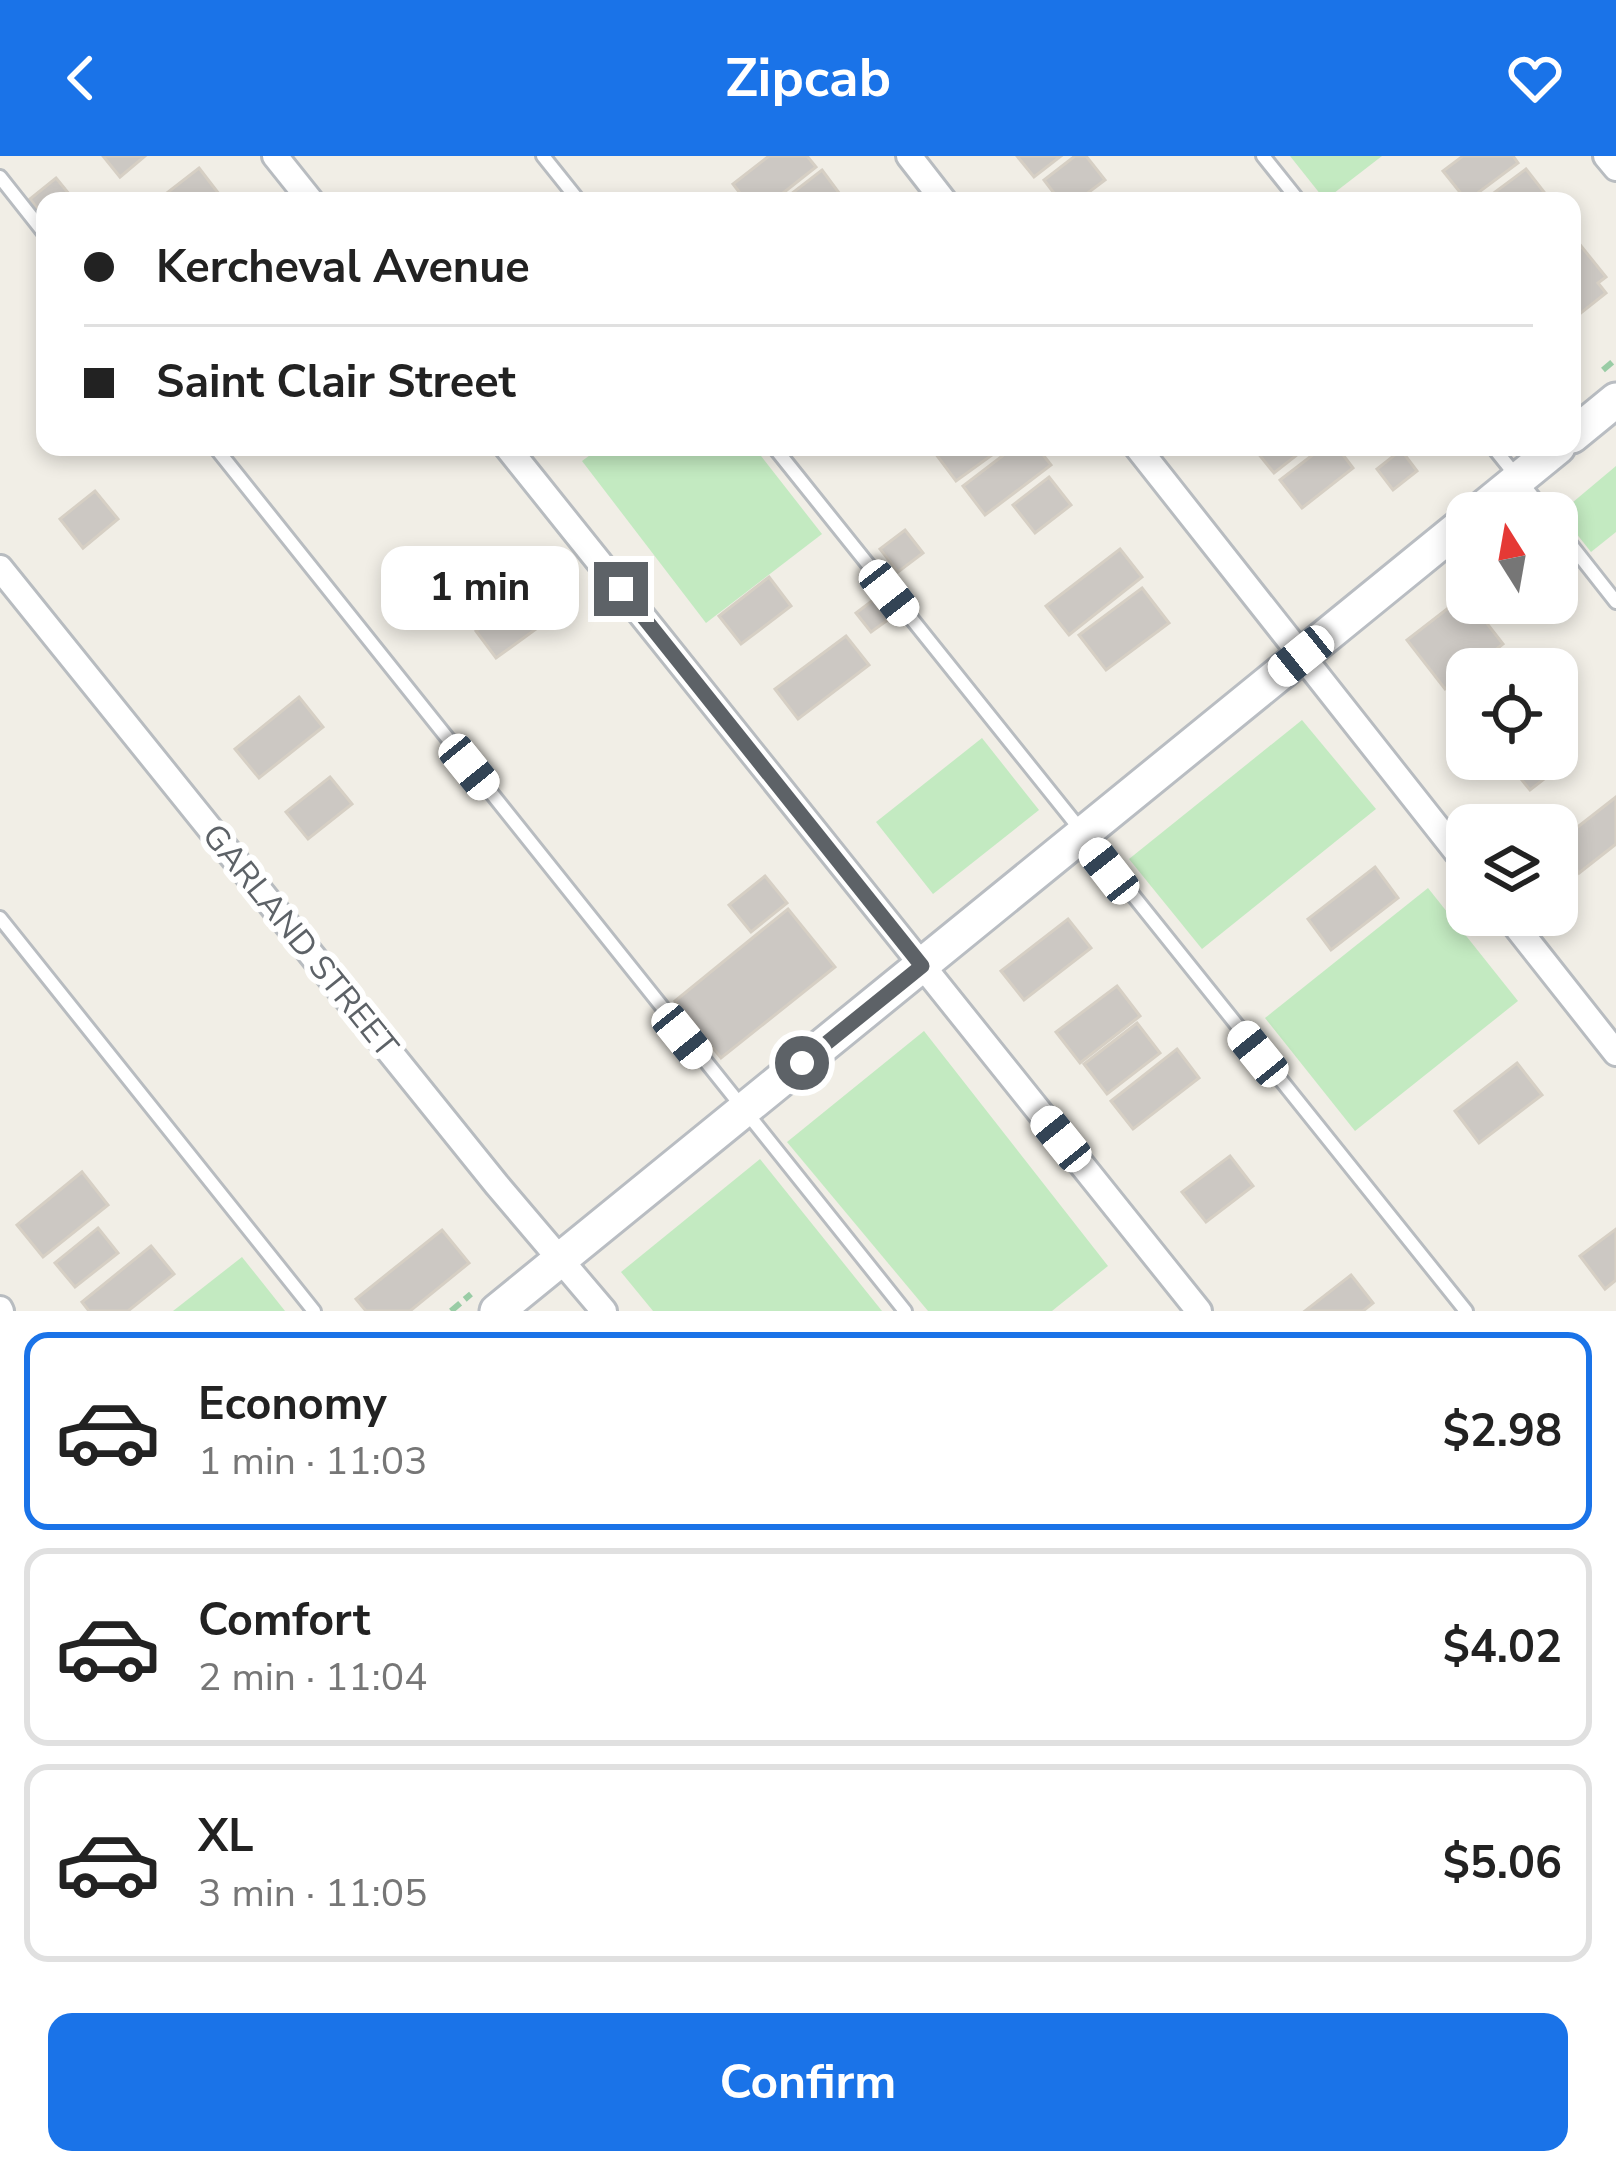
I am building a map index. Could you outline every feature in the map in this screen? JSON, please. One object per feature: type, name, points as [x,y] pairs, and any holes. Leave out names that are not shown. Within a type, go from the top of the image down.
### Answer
[{"type":"street","points":[[275,156],[304,192]]},
{"type":"street","points":[[909,156],[937,192]]},
{"type":"street","points":[[1606,156],[1616,168]]},
{"type":"street","points":[[1581,429],[1616,400]]},
{"type":"street","points":[[514,456],[1199,1311]]},
{"type":"street","points":[[1144,456],[1446,839]]},
{"type":"street","points":[[1503,492],[1547,456]]},
{"type":"street","points":[[496,1311],[1446,538]]},
{"type":"street","name":"GARLAND STREET","points":[[0,568],[482,1167],[604,1311]]},
{"type":"street","points":[[1524,936],[1616,1053]]},
{"type":"lane","points":[[543,156],[572,192]]},
{"type":"lane","points":[[1263,156],[1292,192]]},
{"type":"lane","points":[[0,177],[36,223]]},
{"type":"lane","points":[[221,456],[905,1311]]},
{"type":"lane","points":[[781,456],[1466,1311]]},
{"type":"lane","points":[[1500,456],[1529,492]]},
{"type":"lane","points":[[1578,554],[1616,602]]},
{"type":"lane","points":[[0,918],[314,1311]]},
{"type":"green space","points":[[1290,156],[1382,156],[1335,192],[1319,192]]},
{"type":"green space","points":[[589,456],[761,456],[822,534],[706,623],[582,461]]},
{"type":"green space","points":[[1616,466],[1616,532],[1591,552],[1578,536],[1578,498]]},
{"type":"green space","points":[[1302,720],[1376,809],[1202,949],[1129,859]]},
{"type":"green space","points":[[982,738],[1039,810],[933,894],[876,822]]},
{"type":"green space","points":[[1428,888],[1446,911],[1446,936],[1466,936],[1518,1001],[1355,1131],[1265,1018]]},
{"type":"green space","points":[[924,1031],[1108,1266],[1052,1311],[928,1311],[787,1142]]},
{"type":"green space","points":[[760,1159],[882,1311],[653,1311],[621,1272]]},
{"type":"green space","points":[[242,1257],[285,1311],[173,1311]]},
{"type":"building","points":[[103,156],[145,156],[120,177]]},
{"type":"building","points":[[769,156],[807,156],[816,167],[784,192],[739,192],[733,184]]},
{"type":"building","points":[[1017,156],[1061,156],[1034,177]]},
{"type":"building","points":[[1075,156],[1086,156],[1105,180],[1089,192],[1053,192],[1044,180]]},
{"type":"building","points":[[1463,156],[1513,156],[1518,163],[1479,192],[1460,192],[1443,171]]},
{"type":"building","points":[[199,168],[217,192],[168,192]]},
{"type":"building","points":[[1526,169],[1544,192],[1495,192]]},
{"type":"building","points":[[822,170],[838,192],[794,192]]},
{"type":"building","points":[[56,178],[67,192],[39,192]]},
{"type":"building","points":[[1581,246],[1606,277],[1598,283],[1606,293],[1581,313]]},
{"type":"building","points":[[937,456],[991,456],[956,481]]},
{"type":"building","points":[[1002,456],[1044,456],[1051,465],[985,515],[963,486]]},
{"type":"building","points":[[1260,456],[1296,456],[1274,473]]},
{"type":"building","points":[[1311,456],[1344,456],[1353,468],[1302,508],[1280,480]]},
{"type":"building","points":[[1393,456],[1406,456],[1417,471],[1393,490],[1377,469]]},
{"type":"building","points":[[1049,477],[1071,505],[1035,533],[1013,505]]},
{"type":"building","points":[[95,491],[118,519],[83,548],[60,519]]},
{"type":"building","points":[[905,530],[923,553],[898,572],[880,549]]},
{"type":"building","points":[[1120,549],[1142,577],[1069,635],[1046,606]]},
{"type":"building","points":[[769,577],[791,606],[741,644],[719,616]]},
{"type":"building","points":[[1142,588],[1169,623],[1106,670],[1079,635]]},
{"type":"building","points":[[527,594],[547,621],[496,658],[476,631]]},
{"type":"building","points":[[877,597],[892,617],[871,632],[856,613]]},
{"type":"building","points":[[1446,610],[1446,624],[1487,624],[1503,644],[1498,648],[1446,648],[1445,689],[1407,640]]},
{"type":"building","points":[[846,636],[869,665],[798,719],[775,689]]},
{"type":"building","points":[[299,697],[323,727],[259,778],[235,749]]},
{"type":"building","points":[[330,777],[352,804],[308,839],[286,812]]},
{"type":"building","points":[[1522,780],[1543,780],[1530,790]]},
{"type":"building","points":[[1616,797],[1616,844],[1579,873],[1578,827]]},
{"type":"building","points":[[1375,867],[1398,898],[1331,950],[1308,919]]},
{"type":"building","points":[[765,876],[787,903],[751,932],[729,905]]},
{"type":"building","points":[[788,909],[835,967],[721,1058],[675,1001]]},
{"type":"building","points":[[1068,919],[1091,948],[1024,1000],[1001,971]]},
{"type":"building","points":[[1117,986],[1140,1016],[1080,1063],[1056,1032]]},
{"type":"building","points":[[1137,1023],[1160,1053],[1107,1094],[1084,1064]]},
{"type":"building","points":[[1177,1049],[1199,1078],[1133,1129],[1111,1101]]},
{"type":"building","points":[[1517,1063],[1542,1095],[1479,1143],[1455,1111]]},
{"type":"building","points":[[1230,1156],[1253,1186],[1206,1222],[1182,1192]]},
{"type":"building","points":[[82,1172],[108,1205],[43,1257],[17,1225]]},
{"type":"building","points":[[98,1228],[118,1253],[75,1287],[55,1263]]},
{"type":"building","points":[[1616,1229],[1616,1280],[1605,1289],[1580,1256]]},
{"type":"building","points":[[442,1230],[469,1263],[410,1311],[366,1311],[356,1299]]},
{"type":"building","points":[[151,1246],[174,1274],[128,1311],[89,1311],[82,1302]]},
{"type":"building","points":[[1351,1275],[1373,1303],[1363,1311],[1305,1311]]},
{"type":"route","points":[[621,589],[922,966],[802,1063]]}]
